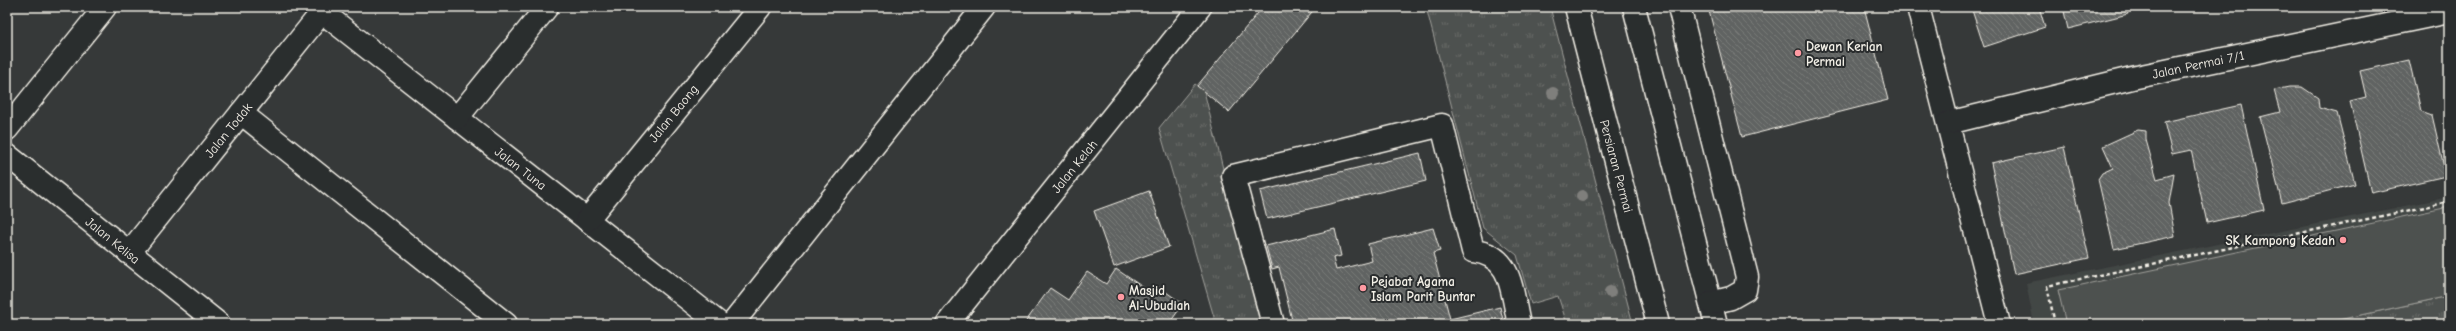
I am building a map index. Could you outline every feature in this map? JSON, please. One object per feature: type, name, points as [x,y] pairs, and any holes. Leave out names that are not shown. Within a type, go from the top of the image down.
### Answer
[{"type":"street","points":[[7,129],[105,7]]},
{"type":"street","points":[[457,118],[548,7]]},
{"type":"street","name":"Jalan Baong","points":[[587,220],[760,7]]},
{"type":"street","points":[[732,324],[984,7]]},
{"type":"street","name":"Jalan Kelah","points":[[947,324],[1200,7]]},
{"type":"street","name":"Persiaran Permai","points":[[1576,7],[1658,324]]},
{"type":"street","points":[[1634,7],[1713,314],[1731,298],[1745,290],[1747,277],[1679,7]]},
{"type":"street","points":[[1918,7],[1999,324]]},
{"type":"street","name":"Jalan Tuna","points":[[324,9],[457,118],[720,324]]},
{"type":"street","name":"Jalan Todak","points":[[129,252],[324,9]]},
{"type":"street","name":"Jalan Permai 7/1","points":[[1948,123],[2132,78],[2449,12]]},
{"type":"street","points":[[242,113],[506,324]]},
{"type":"street","points":[[1273,324],[1233,176],[1442,125],[1473,251],[1486,252],[1496,258],[1504,266],[1519,324]]},
{"type":"street","name":"Jalan Kelisa","points":[[7,155],[219,324]]},
{"type":"path","points":[[2055,324],[2047,286],[2449,202]]},
{"type":"shaded area","name":"SK Kampong Kedah","points":[[2449,197],[2449,296],[2320,324],[2034,324],[2026,283]]},
{"type":"green space","points":[[1426,7],[1550,7],[1633,324],[1567,324],[1558,296],[1531,304],[1517,255],[1483,228]]},
{"type":"green space","points":[[1195,84],[1204,91],[1261,324],[1216,324],[1159,128]]},
{"type":"green space","name":"SK Kampong Kedah","points":[[2449,207],[2449,296],[2320,324],[2066,324],[2058,290]]},
{"type":"green space","points":[[2449,296],[2449,324],[2320,324]]},
{"type":"building","points":[[1263,7],[1316,7],[1229,112],[1197,86]]},
{"type":"building","name":"Dewan Kerian Permai","points":[[1708,7],[1864,7],[1888,100],[1742,137]]},
{"type":"building","points":[[1971,7],[2039,7],[2045,27],[1984,47]]},
{"type":"building","points":[[2063,7],[2126,7],[2128,14],[2068,29]]},
{"type":"building","points":[[2409,60],[2421,111],[2432,115],[2446,176],[2371,193],[2350,101],[2366,97],[2360,71]]},
{"type":"building","points":[[2289,87],[2302,87],[2318,98],[2319,108],[2337,113],[2355,184],[2282,203],[2260,117],[2280,112],[2274,90]]},
{"type":"building","points":[[2241,105],[2264,210],[2207,223],[2191,150],[2172,154],[2164,122]]},
{"type":"building","points":[[2138,130],[2146,131],[2146,140],[2157,179],[2174,174],[2169,203],[2175,236],[2114,249],[2098,179],[2102,173],[2113,168],[2103,146]]},
{"type":"building","points":[[2064,147],[2089,258],[2014,274],[1991,163]]},
{"type":"building","points":[[1420,153],[1426,181],[1267,219],[1260,191]]},
{"type":"building","points":[[1149,191],[1169,247],[1114,267],[1094,211]]},
{"type":"building","name":"Pejabat Agama Islam Parit Buntar","points":[[1433,228],[1440,251],[1433,253],[1450,319],[1500,307],[1504,324],[1293,324],[1279,267],[1272,269],[1266,246],[1335,229],[1341,256],[1333,258],[1336,270],[1372,261],[1368,244]]},
{"type":"building","name":"Masjid Al-Ubudiah","points":[[1116,269],[1153,294],[1159,287],[1183,304],[1171,321],[1176,324],[1024,324],[1050,288],[1068,300],[1087,272],[1106,284]]},
{"type":"place","name":"Dewan Kerian Permai","points":[[1798,53]]},
{"type":"place","name":"SK Kampong Kedah","points":[[2343,240]]},
{"type":"place","name":"Pejabat Agama Islam Parit Buntar","points":[[1363,288]]},
{"type":"place","name":"Masjid Al-Ubudiah","points":[[1121,297]]}]
